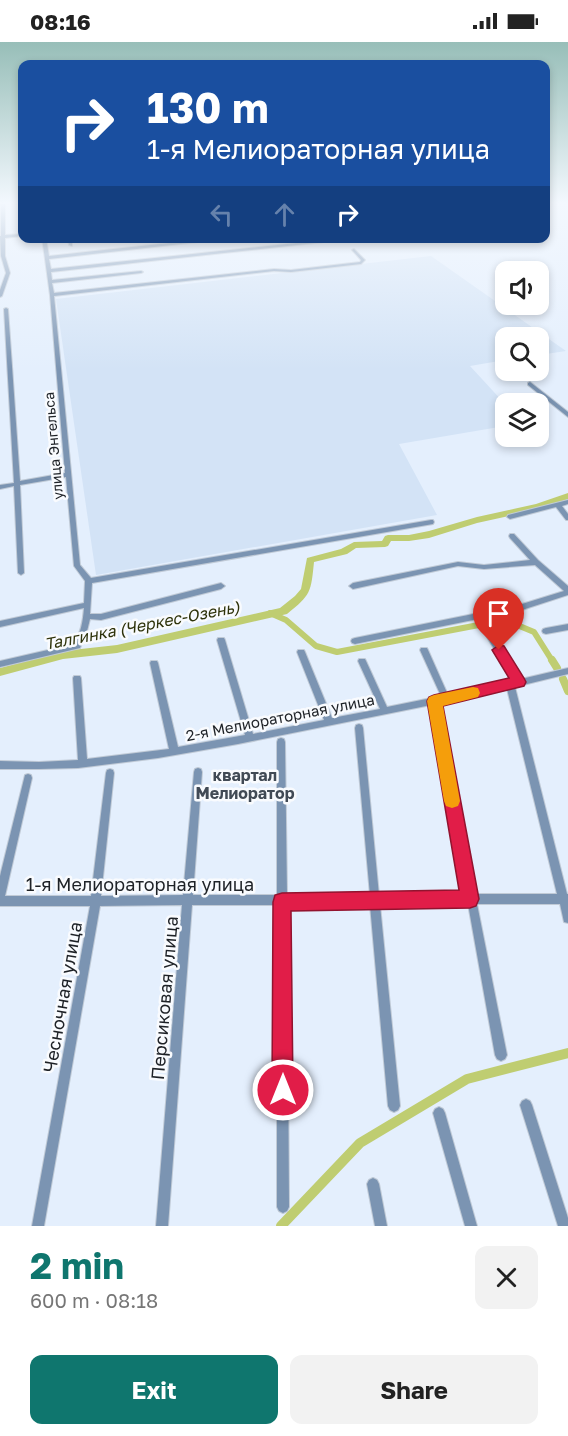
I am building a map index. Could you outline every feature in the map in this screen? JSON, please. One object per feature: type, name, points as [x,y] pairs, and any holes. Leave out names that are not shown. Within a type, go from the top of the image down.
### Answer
[{"type":"street","points":[[0,296],[8,273],[4,259]]},
{"type":"street","name":"улица Энгельса","points":[[0,664],[77,646],[81,639],[86,616],[88,581],[77,566],[52,295],[46,259]]},
{"type":"street","points":[[48,271],[156,259]]},
{"type":"street","points":[[52,295],[273,270],[291,271],[361,263],[362,259]]},
{"type":"street","points":[[50,282],[141,272]]},
{"type":"street","points":[[6,309],[10,389],[19,484],[21,573]]},
{"type":"street","points":[[530,384],[568,415]]},
{"type":"street","points":[[0,390],[10,389]]},
{"type":"street","points":[[0,487],[67,475]]},
{"type":"street","points":[[510,517],[568,502]]},
{"type":"street","points":[[557,504],[568,518]]},
{"type":"street","points":[[88,581],[431,522]]},
{"type":"street","points":[[355,641],[522,607],[568,591],[512,536]]},
{"type":"street","points":[[353,586],[458,564],[484,567],[536,562]]},
{"type":"street","points":[[86,616],[101,617],[221,586]]},
{"type":"street","points":[[0,624],[87,604]]},
{"type":"street","points":[[546,631],[568,627]]},
{"type":"street","points":[[489,634],[514,683],[568,918]]},
{"type":"street","points":[[221,640],[250,738]]},
{"type":"street","points":[[424,650],[446,699]]},
{"type":"street","points":[[302,652],[329,722]]},
{"type":"street","points":[[362,661],[385,711]]},
{"type":"street","points":[[154,663],[174,750]]},
{"type":"street","name":"2-я Мелиораторная улица","points":[[0,765],[30,766],[105,761],[250,738],[446,699],[565,672]]},
{"type":"street","points":[[77,678],[83,763]]},
{"type":"street","points":[[434,701],[501,1055]]},
{"type":"street","points":[[359,728],[394,1106]]},
{"type":"street","points":[[281,742],[283,1207]]},
{"type":"street","name":"Персиковая улица","points":[[162,1226],[198,772]]},
{"type":"street","name":"Чесночная улица","points":[[38,1226],[96,899],[110,773]]},
{"type":"street","points":[[0,899],[28,778]]},
{"type":"street","name":"1-я Мелиораторная улица","points":[[0,899],[282,902],[565,899]]},
{"type":"street","points":[[526,1105],[564,1226]]},
{"type":"street","points":[[439,1113],[471,1226]]},
{"type":"street","points":[[373,1184],[381,1226]]},
{"type":"shaded area","points":[[403,259],[436,259],[495,301],[495,315],[515,315],[532,327],[495,327],[495,362],[470,366],[495,393],[495,428],[399,444],[437,515],[96,575],[56,299]]},
{"type":"shaded area","points":[[549,339],[566,351],[549,354]]},
{"type":"waterway","name":"Талгинка (Черкес-Озень)","points":[[0,672],[63,655],[117,649],[283,611],[299,599],[306,590],[310,560],[344,552],[354,545],[385,544],[388,538],[419,537],[477,520],[537,507],[568,496]]},
{"type":"waterway","points":[[270,613],[286,620],[316,646],[337,652],[505,620],[534,632],[553,662]]},
{"type":"waterway","points":[[552,660],[557,668]]},
{"type":"waterway","points":[[563,679],[568,691]]},
{"type":"waterway","points":[[281,1226],[360,1143],[467,1079],[568,1053]]},
{"type":"slow traffic","points":[[452,801],[434,701],[473,693]]},
{"type":"district","name":"квартал Мелиоратор","points":[[245,784]]},
{"type":"route","points":[[283,1090],[282,902],[470,899],[434,701],[519,682],[499,650]]}]
